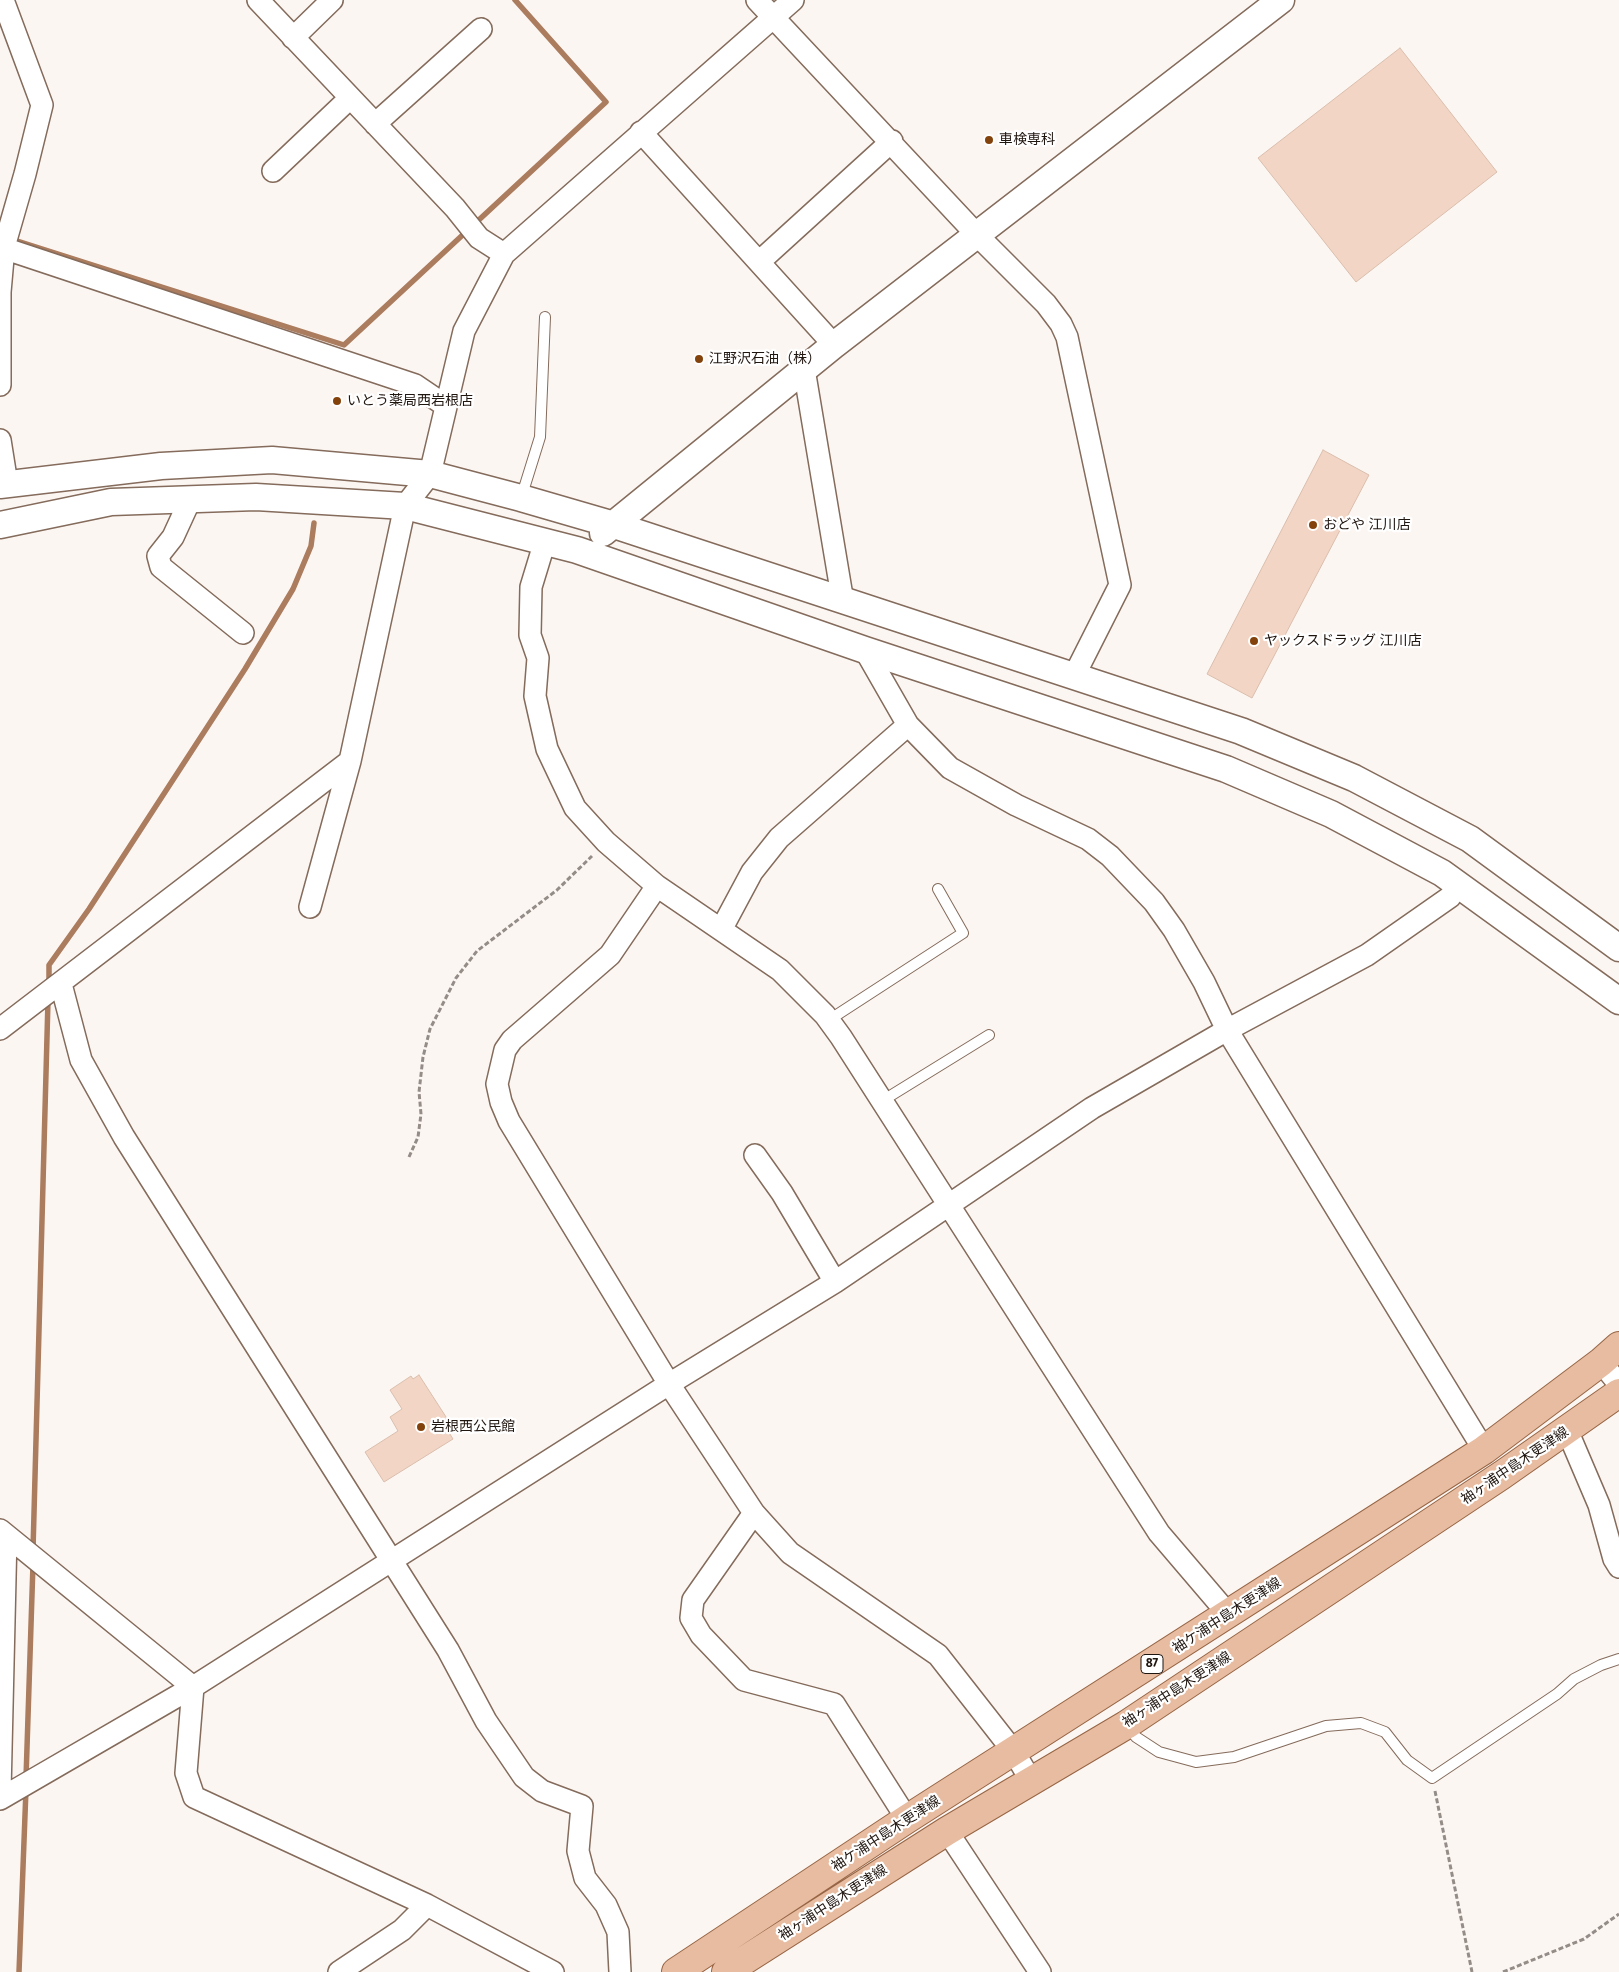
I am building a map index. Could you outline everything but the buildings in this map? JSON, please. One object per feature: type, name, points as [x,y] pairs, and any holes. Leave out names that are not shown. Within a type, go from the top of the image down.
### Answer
[{"type":"main road","name":"袖ケ浦中島木更津線","points":[[676,1972],[907,1820],[1484,1450],[1610,1354]]},
{"type":"main road","name":"袖ヶ浦中島木更津線","points":[[726,1972],[1030,1779],[1126,1725],[1502,1476],[1619,1393]]},
{"type":"street","points":[[0,385],[2,247],[42,105],[3,0]]},
{"type":"street","points":[[258,0],[455,208],[479,238],[504,254]]},
{"type":"street","points":[[293,38],[332,0]]},
{"type":"street","points":[[757,0],[978,236],[1046,304],[1061,324],[1067,337],[1120,584],[1074,676]]},
{"type":"street","points":[[310,907],[350,761],[405,506],[430,474],[464,331],[504,254],[640,132],[793,0]]},
{"type":"street","points":[[577,550],[614,526],[834,344],[978,236],[1281,0]]},
{"type":"street","points":[[375,124],[481,29]]},
{"type":"street","points":[[273,171],[350,98]]},
{"type":"street","points":[[640,132],[834,344]]},
{"type":"street","points":[[759,262],[892,142]]},
{"type":"street","points":[[2,247],[415,385],[446,406]]},
{"type":"street","points":[[804,369],[843,602]]},
{"type":"street","points":[[0,440],[3,484],[161,466],[272,460],[430,474],[521,498],[614,526],[1242,732],[1354,778],[1470,839],[1619,948]]},
{"type":"street","points":[[0,525],[111,502],[256,497],[405,506],[577,550],[865,650],[1226,769],[1330,814],[1442,873],[1619,1001]]},
{"type":"street","points":[[190,500],[173,537],[158,556],[161,567],[243,633]]},
{"type":"street","points":[[545,541],[531,587],[530,635],[538,658],[535,696],[547,749],[575,808],[606,842],[657,886],[722,928],[780,970],[829,1020],[1159,1533],[1229,1615]]},
{"type":"street","points":[[865,650],[908,725],[950,768],[1016,805],[1088,839],[1110,856],[1154,902],[1174,930],[1227,1030],[1484,1450]]},
{"type":"street","points":[[722,928],[752,872],[779,838],[908,725]]},
{"type":"street","points":[[0,1029],[61,984],[182,887],[350,761]]},
{"type":"street","points":[[0,1799],[193,1687],[669,1384],[835,1282],[1092,1108],[1227,1030],[1367,955],[1450,897],[1458,884]]},
{"type":"street","points":[[657,886],[610,955],[512,1040],[505,1050],[498,1084],[501,1102],[509,1121],[669,1384],[754,1513],[790,1553],[938,1655],[1014,1752],[1030,1779]]},
{"type":"street","points":[[61,984],[82,1060],[124,1137],[448,1650],[486,1721],[524,1777],[542,1791],[582,1806],[578,1851],[585,1878],[606,1905],[618,1932],[620,1972]]},
{"type":"street","points":[[754,1154],[782,1193],[835,1282]]},
{"type":"street","points":[[1610,1354],[1619,1384]]},
{"type":"street","points":[[1567,1430],[1599,1504],[1614,1560],[1619,1567]]},
{"type":"street","points":[[754,1513],[693,1600],[691,1618],[701,1635],[744,1680],[834,1704],[907,1820]]},
{"type":"street","points":[[3,1533],[193,1687]]},
{"type":"street","points":[[0,1792],[3,1533]]},
{"type":"street","points":[[193,1687],[186,1773],[194,1797],[426,1905],[554,1972]]},
{"type":"street","points":[[947,1831],[1040,1972]]},
{"type":"street","points":[[339,1972],[402,1930],[426,1905]]},
{"type":"lane","points":[[521,498],[540,437],[545,317]]},
{"type":"lane","points":[[829,1020],[963,933],[938,889]]},
{"type":"lane","points":[[882,1100],[989,1035]]},
{"type":"lane","points":[[1126,1725],[1136,1737],[1159,1752],[1196,1762],[1234,1757],[1326,1726],[1361,1723],[1385,1732],[1406,1760],[1432,1778],[1557,1694],[1574,1679],[1601,1665],[1619,1659]]},
{"type":"path","points":[[409,1157],[418,1137],[421,1114],[419,1092],[423,1057],[430,1029],[456,978],[477,951],[557,890],[606,842]]},
{"type":"path","points":[[1432,1778],[1472,1972]]},
{"type":"path","points":[[1503,1972],[1584,1939],[1619,1914]]},
{"type":"waterway","points":[[11,239],[344,345],[606,102],[515,0]]},
{"type":"waterway","points":[[49,985],[49,965],[89,909],[245,669],[293,589],[311,546],[314,523]]},
{"type":"waterway","points":[[33,1550],[48,1000]]},
{"type":"waterway","points":[[26,1778],[33,1564]]},
{"type":"waterway","points":[[19,1972],[26,1789]]},
{"type":"place","name":"車検専科","points":[[989,140]]},
{"type":"place","name":"江野沢石油（株）","points":[[699,359]]},
{"type":"place","name":"いとう薬局西岩根店","points":[[337,401]]},
{"type":"place","name":"おどや 江川店","points":[[1313,525]]},
{"type":"place","name":"ヤックスドラッグ 江川店","points":[[1254,641]]},
{"type":"place","name":"岩根西公民館","points":[[421,1427]]}]
